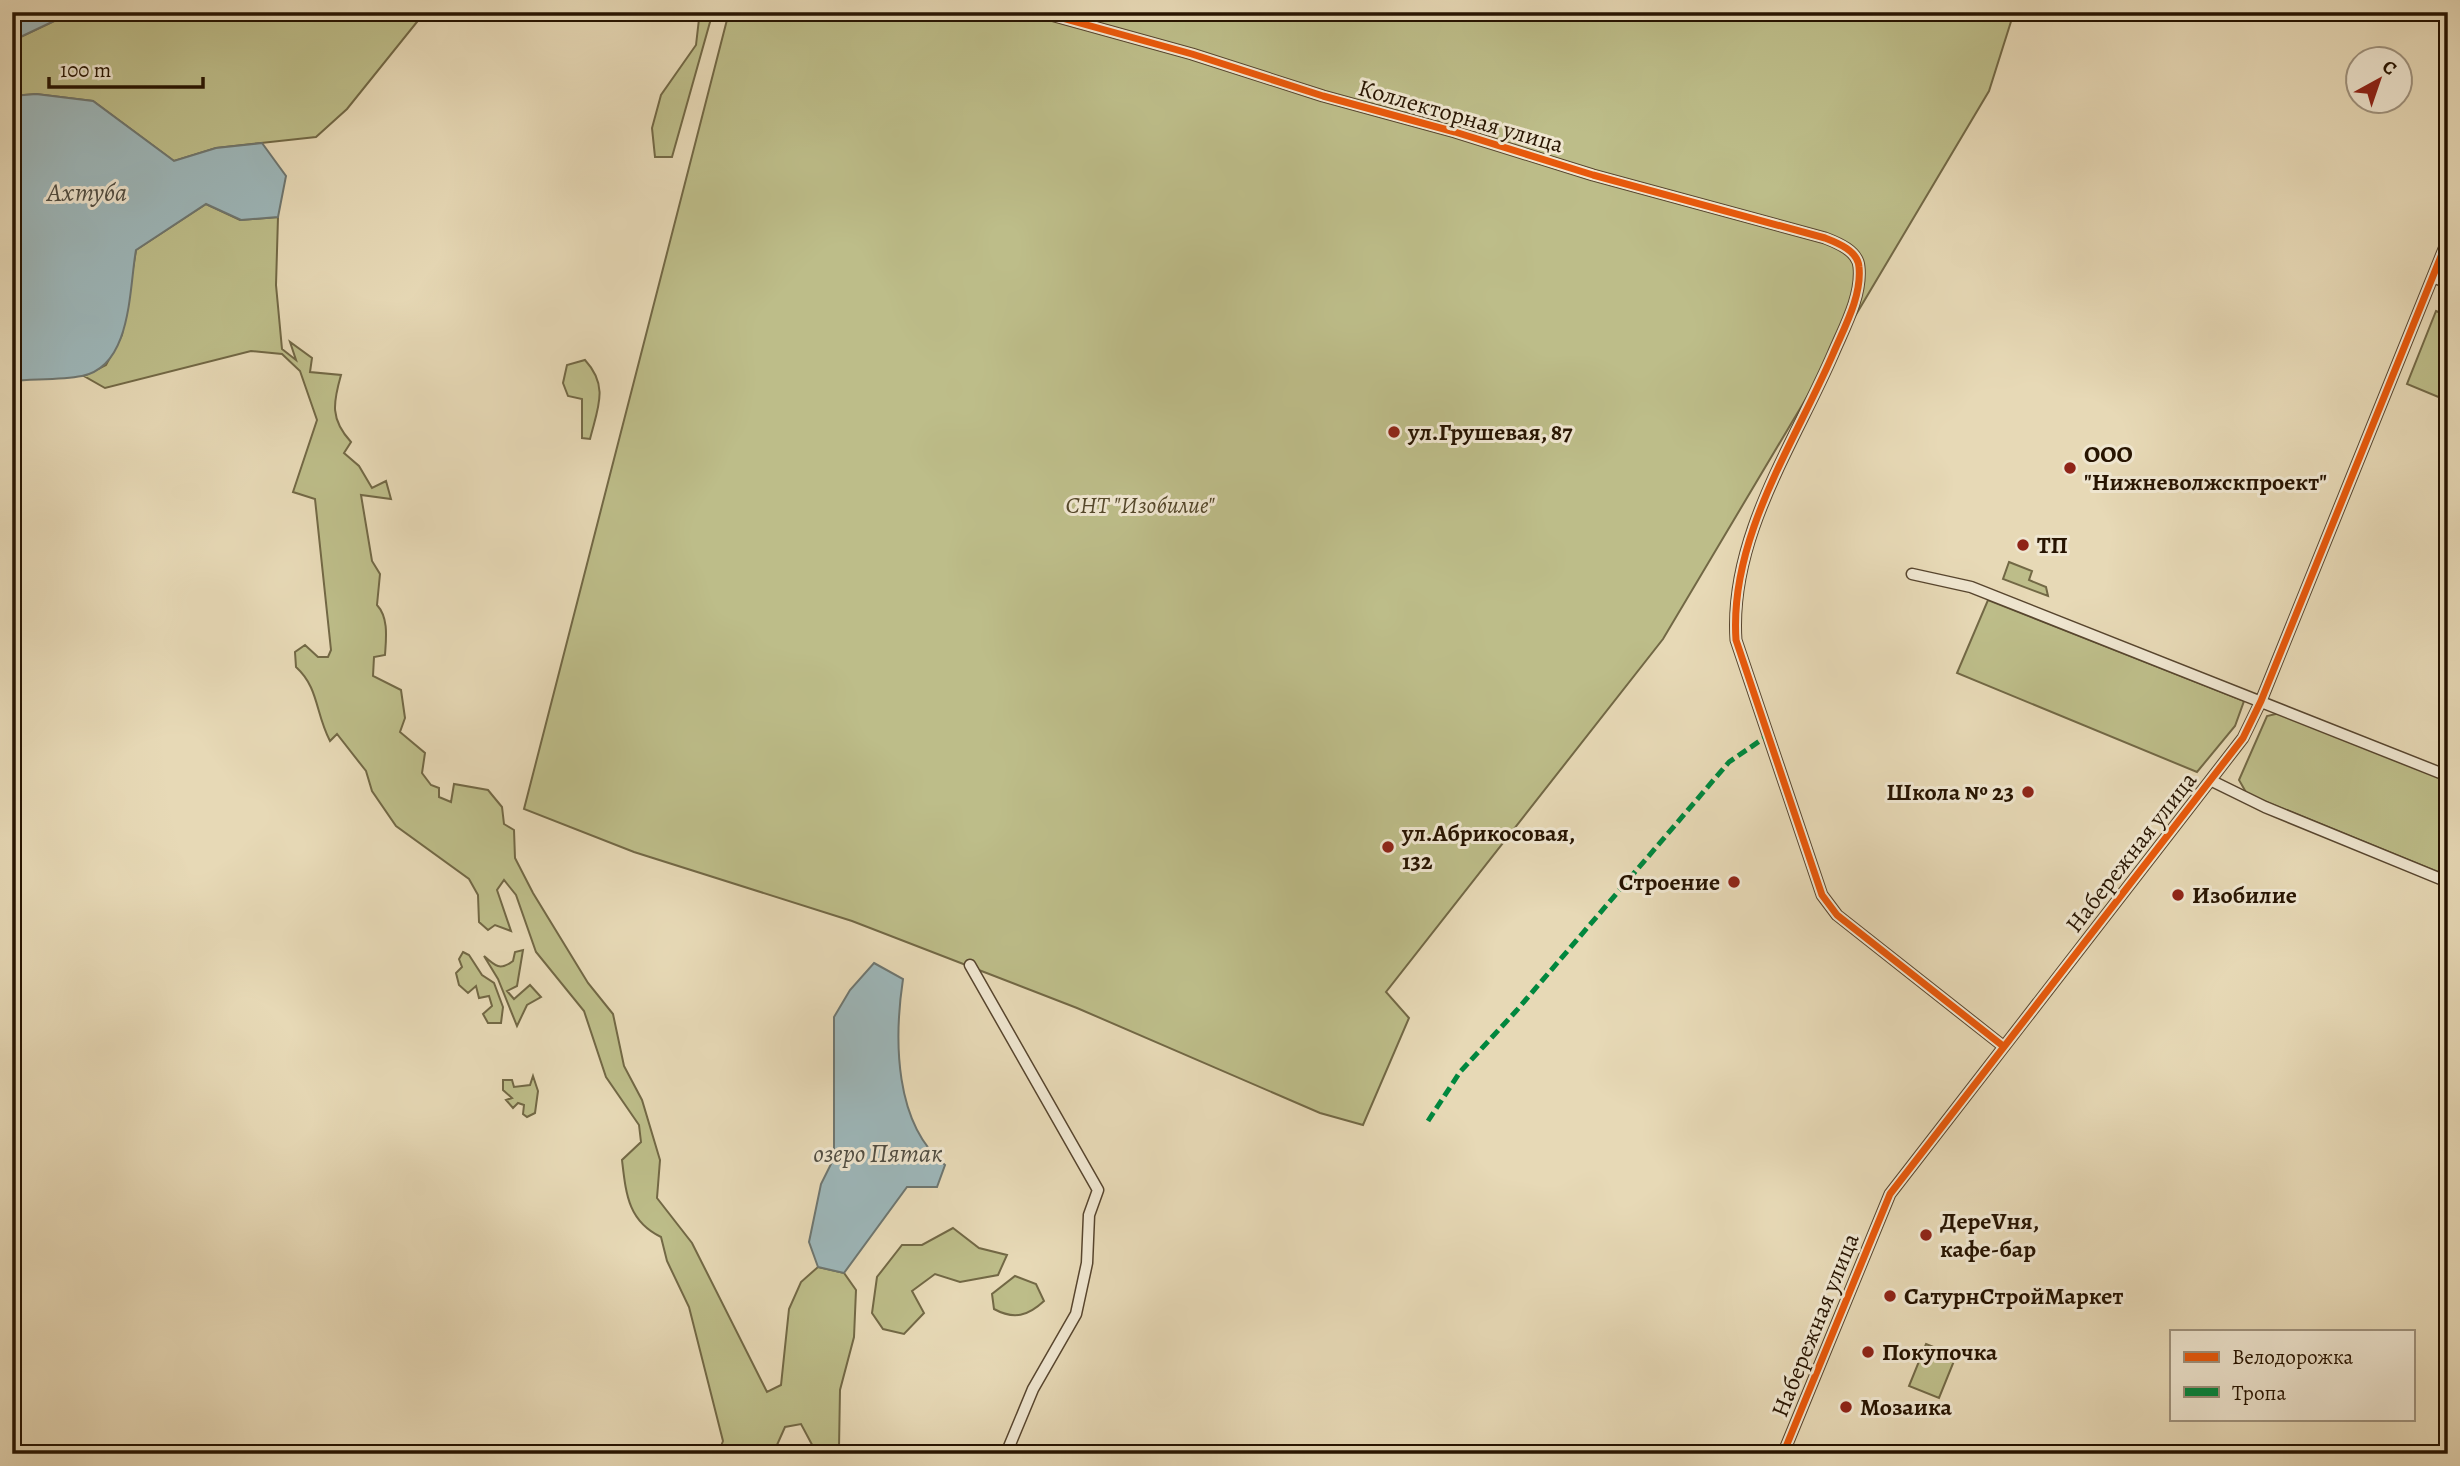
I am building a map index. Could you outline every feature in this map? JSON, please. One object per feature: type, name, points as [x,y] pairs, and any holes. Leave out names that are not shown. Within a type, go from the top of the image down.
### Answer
[{"type":"street","name":"Коллекторная улица","points":[[1040,12],[1192,54],[1322,96],[1455,132],[1593,175],[1825,238],[1839,243],[1857,257],[1859,268],[1856,295],[1842,334],[1761,510],[1738,590],[1734,612],[1736,640],[1822,895],[1837,915],[2003,1046]]},
{"type":"street","name":"Набережная улица","points":[[1783,1454],[1890,1194],[2243,738],[2261,701],[2448,239]]},
{"type":"street","points":[[2432,277],[2448,283]]},
{"type":"street","points":[[1912,574],[1970,587],[2448,776]]},
{"type":"street","points":[[2212,781],[2265,807],[2448,882]]},
{"type":"street","points":[[970,965],[1098,1189],[1088,1215],[1087,1263],[1076,1314],[1033,1389],[1006,1454]]},
{"type":"green space","points":[[73,12],[425,12],[347,109],[316,137],[216,148],[174,161],[93,101],[36,94],[12,96],[12,41]]},
{"type":"green space","name":"СНТ \"Изобилие\"","points":[[729,12],[2014,12],[1989,91],[1663,639],[1386,992],[1409,1018],[1363,1125],[1320,1113],[1077,1008],[852,921],[634,852],[524,809]]},
{"type":"green space","points":[[712,15],[672,157],[655,157],[652,128],[661,95],[696,45],[699,19]]},
{"type":"green space","points":[[206,204],[240,220],[278,217],[276,285],[282,349],[296,360],[290,342],[312,358],[310,372],[341,375],[335,402],[336,418],[351,442],[344,453],[359,466],[372,488],[386,481],[391,499],[361,495],[372,561],[380,574],[377,605],[386,629],[385,655],[374,657],[373,676],[401,690],[405,718],[400,732],[425,753],[422,773],[431,785],[439,788],[439,797],[451,802],[454,784],[488,790],[502,807],[504,824],[514,830],[515,858],[533,893],[588,983],[613,1014],[624,1066],[642,1100],[660,1160],[657,1198],[692,1243],[767,1392],[781,1385],[789,1309],[801,1282],[818,1267],[844,1273],[856,1290],[854,1337],[840,1390],[839,1448],[831,1454],[817,1454],[801,1424],[785,1427],[773,1454],[718,1454],[723,1441],[689,1307],[667,1261],[661,1237],[635,1215],[627,1195],[622,1160],[641,1142],[639,1125],[606,1077],[584,1011],[536,952],[516,895],[504,880],[497,890],[511,931],[495,925],[488,930],[479,922],[478,895],[469,879],[396,826],[372,791],[366,771],[337,734],[330,741],[309,683],[296,667],[295,652],[305,645],[318,657],[328,657],[331,650],[315,499],[293,492],[317,420],[300,371],[282,354],[251,351],[105,388],[84,376],[106,365],[122,335],[136,250]]},
{"type":"green space","points":[[2436,311],[2448,316],[2448,401],[2407,384]]},
{"type":"green space","points":[[585,360],[597,379],[600,397],[590,439],[582,438],[582,399],[568,396],[563,383],[567,365]]},
{"type":"green space","points":[[2009,562],[2032,571],[2029,580],[2046,587],[2048,596],[2003,579]]},
{"type":"green space","points":[[1988,600],[2244,701],[2235,726],[2197,772],[1957,673]]},
{"type":"green space","points":[[2280,713],[2448,778],[2448,876],[2247,794],[2239,780],[2267,716]]},
{"type":"green space","points":[[523,950],[517,986],[507,991],[514,999],[530,985],[541,997],[527,1005],[517,1026],[498,979],[484,956],[495,965],[501,966],[513,961],[515,952]]},
{"type":"green space","points":[[463,952],[469,955],[482,975],[494,983],[503,1007],[501,1023],[488,1023],[483,1014],[492,1006],[489,996],[479,998],[476,986],[468,993],[459,985],[456,973],[462,967],[459,959]]},
{"type":"green space","points":[[533,1076],[538,1091],[535,1113],[527,1117],[523,1114],[524,1105],[518,1103],[513,1108],[506,1100],[512,1098],[503,1090],[503,1080],[512,1080],[514,1087],[530,1085]]},
{"type":"green space","points":[[953,1228],[979,1248],[1007,1255],[998,1275],[960,1282],[935,1274],[912,1291],[924,1313],[904,1334],[883,1329],[872,1313],[877,1277],[902,1245],[922,1245]]},
{"type":"green space","points":[[1015,1276],[1036,1284],[1044,1301],[1020,1315],[994,1309],[992,1294]]},
{"type":"green space","points":[[1926,1344],[1956,1356],[1939,1398],[1909,1386]]},
{"type":"water","points":[[12,12],[73,12],[12,41]]},
{"type":"water","name":"Ахтуба","points":[[36,94],[93,101],[174,161],[216,148],[262,143],[286,176],[278,217],[241,220],[206,204],[136,250],[125,324],[111,358],[98,369],[82,376],[12,381],[12,96]]},
{"type":"water","name":"озеро Пятак","points":[[874,963],[903,979],[899,1053],[907,1104],[928,1148],[945,1165],[937,1187],[907,1187],[844,1273],[818,1267],[809,1242],[821,1184],[834,1158],[834,1017],[850,990]]},
{"type":"marked path","points":[[1428,1121],[1460,1072],[1517,1010],[1729,762],[1767,736]]},
{"type":"cycle path","points":[[1040,12],[1192,54],[1323,96],[1455,132],[1593,175],[1825,238],[1841,245],[1855,256],[1859,267],[1858,289],[1847,323],[1783,457],[1753,528],[1737,602],[1736,640],[1822,895],[1837,915],[2003,1046]]},
{"type":"cycle path","points":[[1783,1454],[1890,1194],[2243,738],[2261,701],[2448,239]]},
{"type":"place","name":"ул.Грушевая, 87","points":[[1394,432]]},
{"type":"place","name":"ООО \"Нижневолжскпроект\"","points":[[2070,468]]},
{"type":"place","name":"ТП","points":[[2023,545]]},
{"type":"place","name":"Школа № 23","points":[[2028,792]]},
{"type":"place","name":"ул.Абрикосовая, 132","points":[[1388,847]]},
{"type":"place","name":"Строение","points":[[1734,882]]},
{"type":"place","name":"Изобилие","points":[[2178,895]]},
{"type":"place","name":"ДереVня, кафе-бар","points":[[1926,1235]]},
{"type":"place","name":"СатурнСтройМаркет","points":[[1890,1296]]},
{"type":"place","name":"Покупочка","points":[[1868,1352]]},
{"type":"place","name":"Мозаика","points":[[1846,1407]]}]
